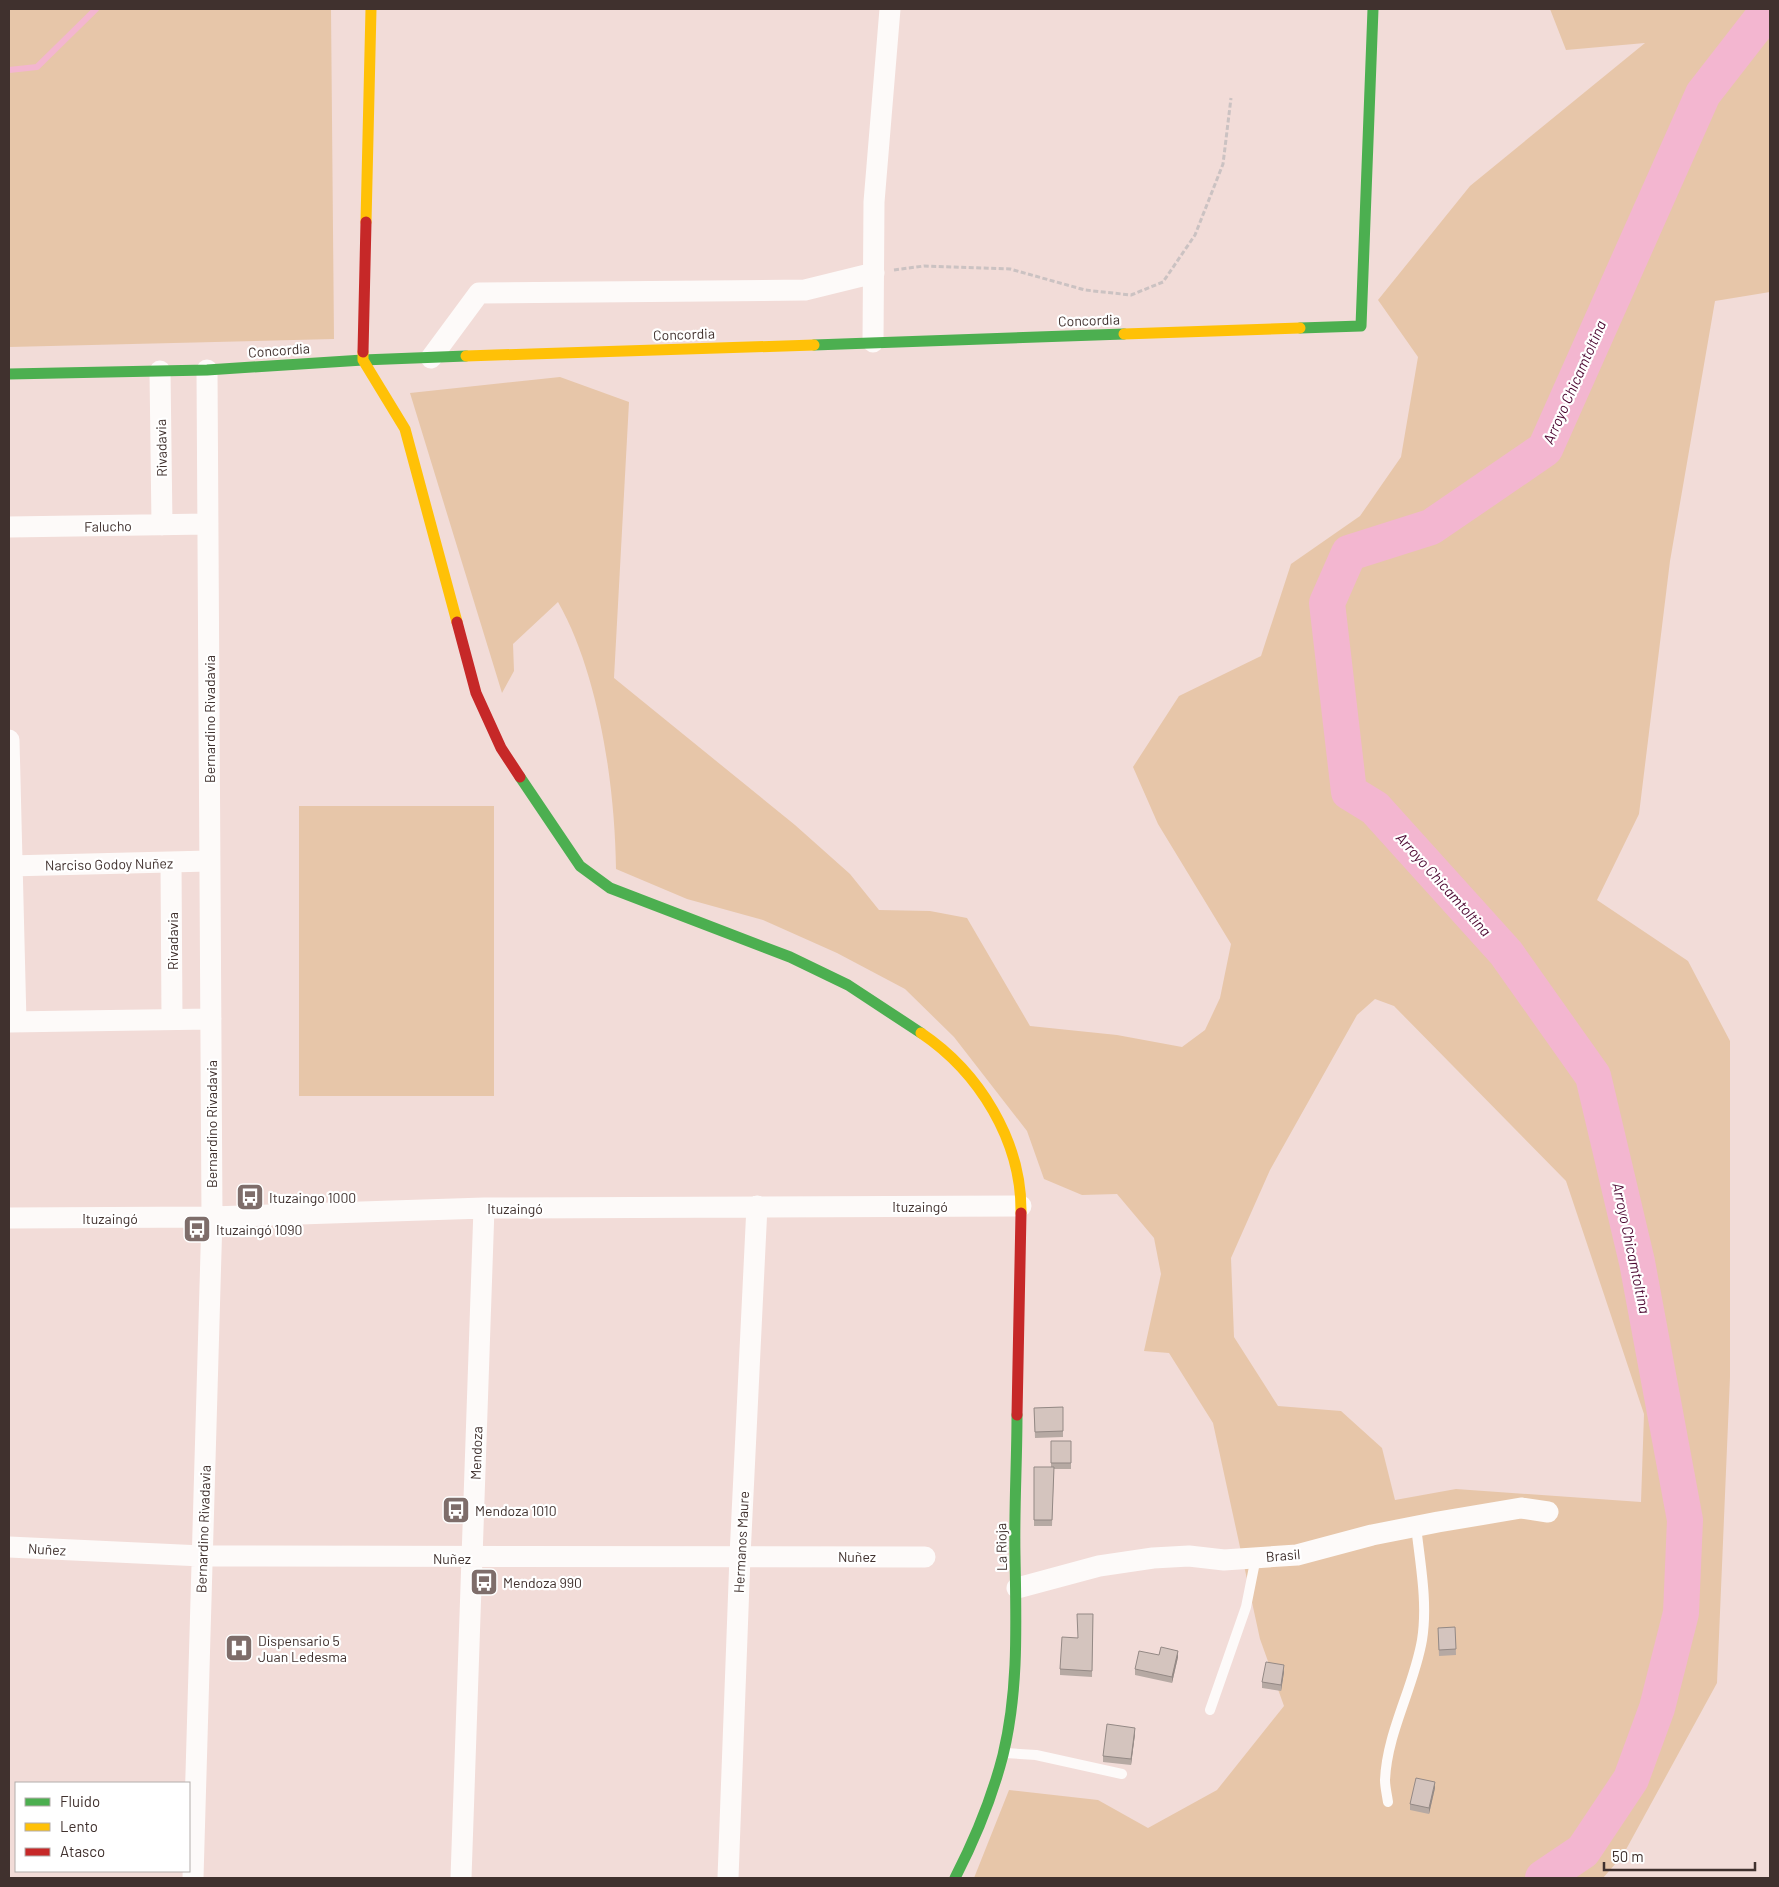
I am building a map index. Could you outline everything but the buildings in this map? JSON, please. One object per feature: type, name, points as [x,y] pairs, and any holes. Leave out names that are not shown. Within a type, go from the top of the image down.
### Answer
[{"type":"street","points":[[363,360],[371,9]]},
{"type":"street","points":[[873,342],[874,202],[890,9]]},
{"type":"street","name":"Concordia","points":[[9,374],[207,370],[363,360],[1361,326],[1373,9]]},
{"type":"street","points":[[430,358],[479,293],[805,290],[874,273]]},
{"type":"street","name":"La Rioja","points":[[363,360],[405,429],[476,693],[501,748],[580,866],[610,888],[790,957],[848,985],[938,1045],[982,1092],[1013,1153],[1021,1206],[1015,1555],[1017,1588],[1013,1686],[1003,1753],[974,1843],[954,1878]]},
{"type":"street","name":"Bernardino Rivadavia","points":[[193,1878],[212,1217],[207,370]]},
{"type":"street","name":"Rivadavia","points":[[160,371],[162,525]]},
{"type":"street","name":"Falucho","points":[[9,527],[208,524]]},
{"type":"street","points":[[9,740],[12,1022],[211,1019]]},
{"type":"street","name":"Narciso Godoy Nuñez","points":[[10,866],[210,861]]},
{"type":"street","name":"Rivadavia","points":[[171,862],[172,1020]]},
{"type":"street","name":"Hermanos Maure","points":[[728,1878],[740,1556],[757,1206]]},
{"type":"street","name":"Ituzaingó","points":[[9,1218],[212,1217],[484,1208],[1021,1206]]},
{"type":"street","name":"Mendoza","points":[[461,1878],[484,1208]]},
{"type":"street","name":"Brasil","points":[[1017,1588],[1099,1566],[1153,1558],[1189,1556],[1224,1560],[1297,1555],[1416,1526],[1521,1508],[1548,1512]]},
{"type":"street","name":"Nuñez","points":[[9,1547],[202,1556],[473,1558],[925,1557]]},
{"type":"lane","points":[[1388,1802],[1386,1780],[1392,1738],[1409,1692],[1422,1640],[1424,1608],[1416,1526]]},
{"type":"lane","points":[[1210,1710],[1246,1607],[1256,1557]]},
{"type":"lane","points":[[1003,1753],[1036,1755],[1122,1774]]},
{"type":"path","points":[[874,273],[924,266],[1010,269],[1085,290],[1131,295],[1163,282],[1195,235],[1223,164],[1231,98]]},
{"type":"shaded area","points":[[9,9],[331,9],[334,339],[9,347]]},
{"type":"shaded area","points":[[1550,9],[1770,9],[1770,292],[1715,301],[1670,561],[1639,814],[1597,900],[1688,961],[1730,1041],[1730,1377],[1717,1683],[1623,1855],[1603,1878],[974,1878],[1009,1790],[1098,1800],[1148,1828],[1217,1790],[1284,1706],[1260,1639],[1213,1423],[1169,1353],[1144,1351],[1161,1274],[1154,1238],[1117,1194],[1082,1195],[1044,1179],[1027,1131],[954,1037],[905,989],[837,953],[763,920],[687,899],[616,869],[612,802],[602,731],[584,662],[572,631],[558,602],[513,644],[514,671],[502,693],[410,393],[560,377],[629,402],[614,678],[795,825],[850,874],[879,910],[930,911],[967,918],[1030,1026],[1117,1035],[1182,1047],[1205,1030],[1220,998],[1231,944],[1158,824],[1133,767],[1179,696],[1261,656],[1291,564],[1360,516],[1401,457],[1418,357],[1378,300],[1470,186],[1645,43],[1566,50]],"holes":[[[1375,999],[1394,1006],[1566,1181],[1644,1414],[1641,1502],[1456,1489],[1395,1500],[1382,1448],[1341,1411],[1278,1406],[1234,1337],[1231,1258],[1270,1170],[1357,1015]]]},
{"type":"shaded area","points":[[299,806],[494,806],[494,1096],[299,1096]]},
{"type":"waterway","points":[[9,70],[37,67],[96,9]]},
{"type":"waterway","name":"Arroyo Chicamtoltina","points":[[1543,1878],[1583,1851],[1631,1779],[1657,1708],[1681,1613],[1685,1520],[1637,1262],[1593,1076],[1506,953],[1375,808],[1349,792],[1327,603],[1349,553],[1431,527],[1545,449],[1703,94],[1769,9]]},
{"type":"traffic: fast","points":[[1300,328],[1361,326],[1373,9]]},
{"type":"traffic: fast","points":[[814,345],[1124,334]]},
{"type":"traffic: fast","points":[[9,374],[207,370],[363,360],[466,356]]},
{"type":"traffic: fast","points":[[520,777],[580,866],[610,888],[790,957],[848,985],[921,1033]]},
{"type":"traffic: fast","points":[[955,1878],[976,1833],[994,1787],[1003,1755],[1012,1705],[1016,1630],[1015,1520],[1017,1415]]},
{"type":"traffic: slow","points":[[366,222],[371,9]]},
{"type":"traffic: slow","points":[[1124,334],[1300,328]]},
{"type":"traffic: slow","points":[[466,356],[814,345]]},
{"type":"traffic: slow","points":[[363,352],[363,360],[405,429],[457,622]]},
{"type":"traffic: slow","points":[[921,1033],[961,1067],[993,1111],[1005,1135],[1014,1160],[1019,1186],[1021,1213]]},
{"type":"traffic: jam","points":[[363,352],[366,222]]},
{"type":"traffic: jam","points":[[457,622],[476,693],[501,748],[520,777]]},
{"type":"traffic: jam","points":[[1017,1415],[1021,1213]]},
{"type":"place","name":"Ituzaingo 1000","points":[[250,1197]]},
{"type":"place","name":"Ituzaingó 1090","points":[[197,1229]]},
{"type":"place","name":"Mendoza 1010","points":[[456,1510]]},
{"type":"place","name":"Mendoza 990","points":[[484,1582]]},
{"type":"place","name":"Dispensario 5 Juan Ledesma","points":[[239,1648]]}]
